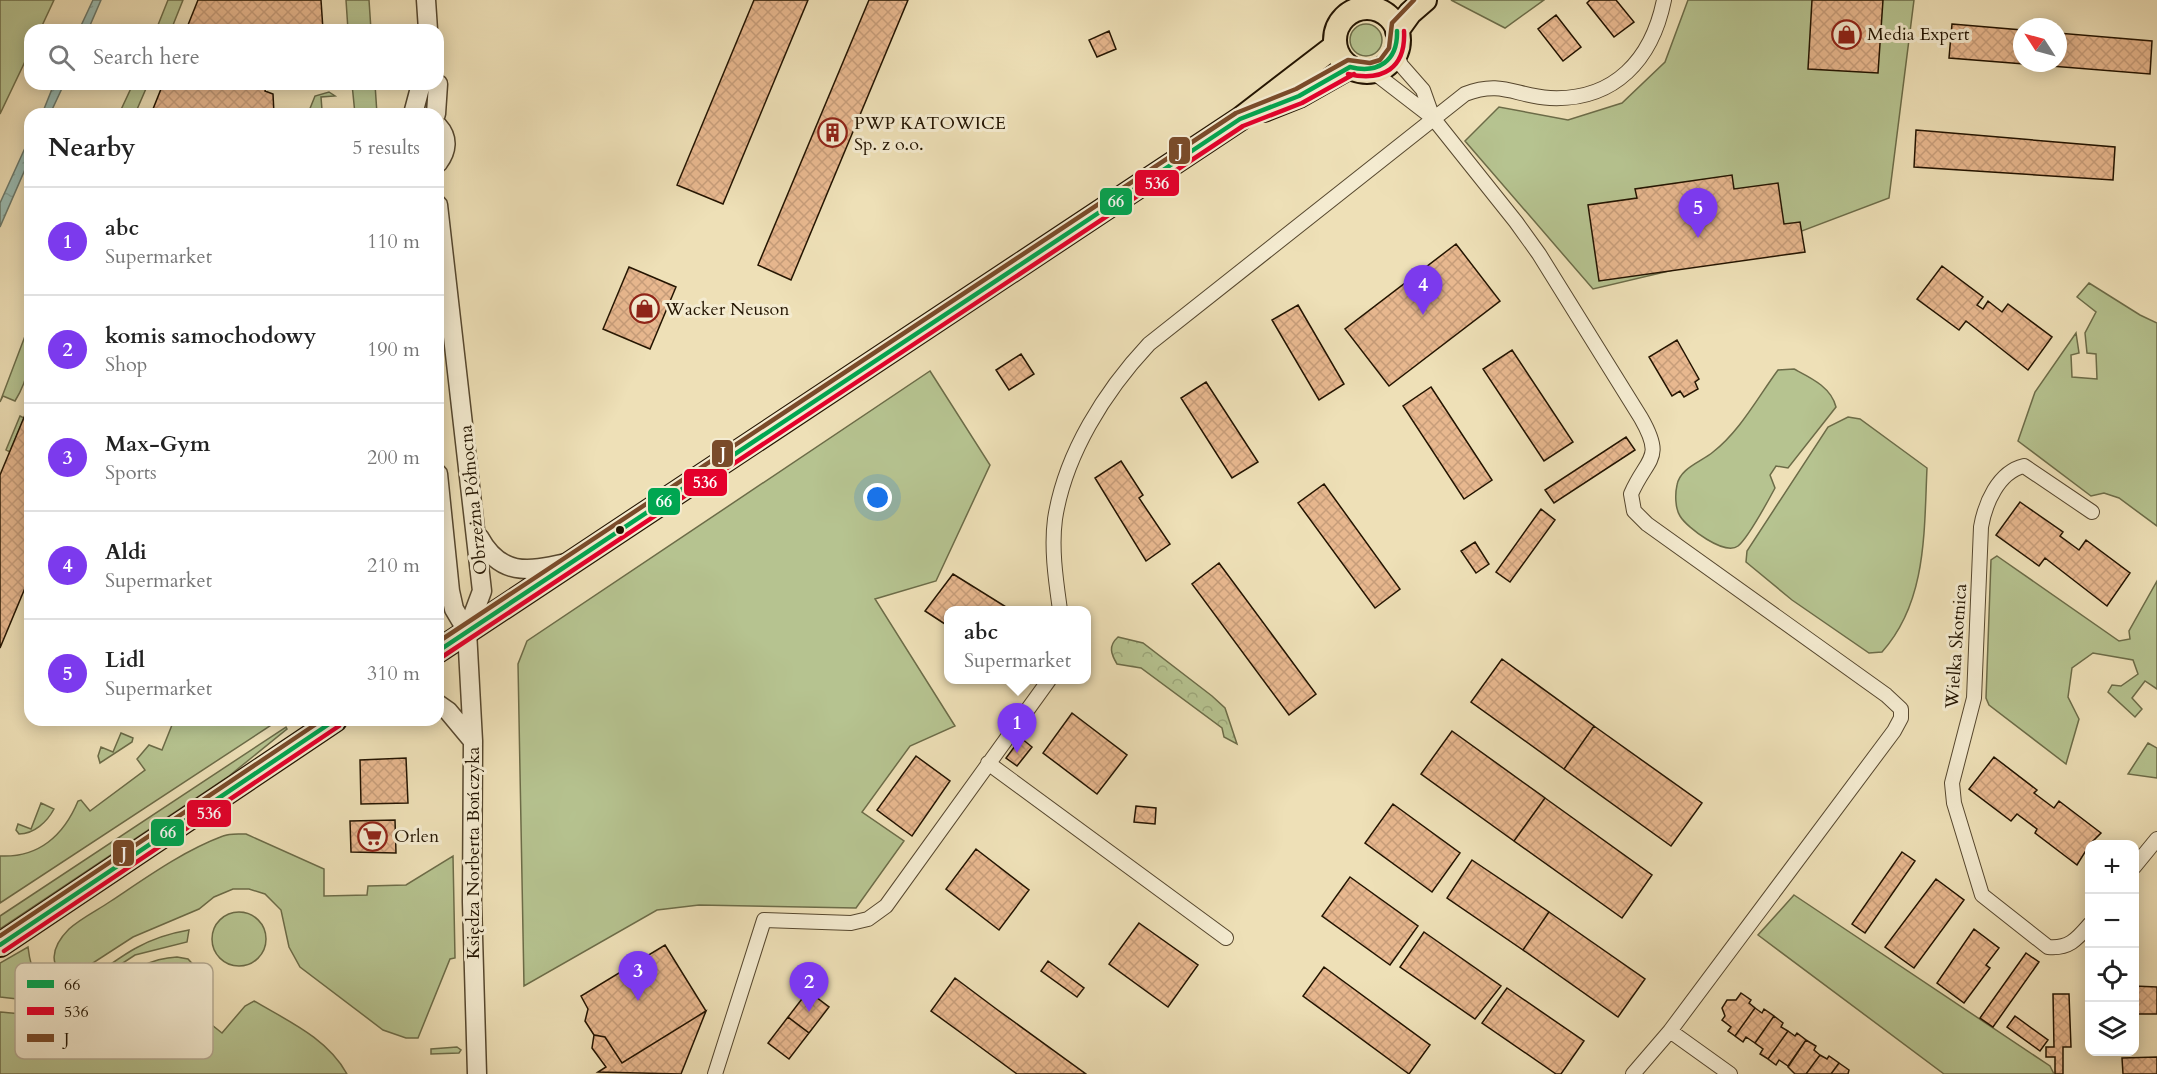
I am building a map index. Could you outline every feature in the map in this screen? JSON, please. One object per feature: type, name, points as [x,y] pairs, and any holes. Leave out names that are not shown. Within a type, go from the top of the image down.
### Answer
[{"type":"main road","points":[[1397,42],[1389,5],[1363,8],[1347,15],[1337,27],[1335,46],[1340,57],[1350,67],[1372,71],[1386,65],[1397,42],[1410,14],[1425,0]]},
{"type":"main road","points":[[444,647],[1240,119],[1335,46]]},
{"type":"main road","points":[[1240,119],[1299,96],[1350,67]]},
{"type":"main road","points":[[0,945],[326,726]]},
{"type":"street","points":[[426,0],[428,24]]},
{"type":"street","points":[[1060,606],[1054,556],[1055,519],[1067,477],[1092,418],[1122,372],[1164,328],[1465,94],[1484,87],[1504,88],[1550,98],[1573,98],[1594,92],[1631,70],[1647,52],[1658,27],[1664,0]]},
{"type":"street","points":[[1397,42],[1401,65],[1423,90],[1433,118]]},
{"type":"street","points":[[1372,71],[1433,118],[1539,254],[1651,435],[1653,454],[1631,494],[1634,511],[1647,524],[1886,695],[1901,709],[1901,718],[1894,731],[1670,1031],[1633,1074]]},
{"type":"street","points":[[415,108],[419,90]]},
{"type":"street","points":[[436,108],[438,90]]},
{"type":"street","points":[[444,137],[446,141],[444,154]]},
{"type":"street","name":"Obrzeżna Północna","points":[[444,255],[482,591],[467,631]]},
{"type":"street","name":"Wielka Skotnica","points":[[2085,930],[2075,942],[2061,948],[2048,946],[1982,895],[1954,803],[1952,783],[1974,698],[1981,527],[1985,505],[2008,473],[2024,466],[2091,512]]},
{"type":"street","name":"Obrzeżna Północna","points":[[444,532],[454,609],[467,631]]},
{"type":"street","points":[[477,533],[488,554],[509,567],[530,569],[578,560]]},
{"type":"street","name":"Księdza Norberta Bończyka","points":[[467,631],[472,741],[472,881],[477,1074]]},
{"type":"street","points":[[715,1074],[764,920],[851,923],[868,919],[886,906],[1046,684]]},
{"type":"street","points":[[444,708],[472,741]]},
{"type":"street","points":[[987,763],[1226,939]]},
{"type":"street","points":[[2139,861],[2157,839]]},
{"type":"street","points":[[1670,1031],[1730,1074]]},
{"type":"green space","points":[[0,0],[54,0],[43,24],[24,24],[24,64],[0,114]]},
{"type":"green space","points":[[168,0],[183,0],[173,24],[158,24]]},
{"type":"green space","points":[[346,0],[369,0],[371,24],[348,24]]},
{"type":"green space","points":[[1451,0],[1544,0],[1505,28]]},
{"type":"green space","points":[[1688,0],[1914,0],[1889,198],[1741,254],[1593,289],[1465,141],[1499,107],[1568,120],[1622,103],[1665,62]]},
{"type":"green space","points":[[1366,24],[1377,29],[1382,40],[1377,51],[1366,56],[1355,51],[1350,40],[1355,29]]},
{"type":"green space","points":[[130,90],[145,90],[138,108],[122,108]]},
{"type":"green space","points":[[353,90],[375,90],[377,108],[354,108]]},
{"type":"green space","points":[[329,92],[335,96],[321,97],[322,108],[310,108],[315,96]]},
{"type":"green space","points":[[2089,283],[2157,323],[2157,526],[2119,498],[2104,493],[2091,496],[2018,441],[2035,392],[2076,333],[2079,353],[2071,355],[2072,377],[2097,379],[2096,354],[2087,353],[2085,333],[2096,312],[2077,297]]},
{"type":"green space","points":[[24,339],[24,384],[15,401],[3,396],[0,402]]},
{"type":"green space","points":[[1794,369],[1825,389],[1836,407],[1788,468],[1776,466],[1770,475],[1775,488],[1742,542],[1732,548],[1716,544],[1698,533],[1680,516],[1676,501],[1679,479],[1687,470],[1723,444],[1778,370]]},
{"type":"green space","points":[[930,371],[990,465],[936,581],[875,599],[955,726],[910,746],[862,812],[904,841],[856,908],[699,905],[657,910],[524,986],[518,664],[527,641]]},
{"type":"green space","points":[[20,416],[24,418],[10,452],[6,450]]},
{"type":"green space","points":[[1848,417],[1860,419],[1927,468],[1923,541],[1915,589],[1908,611],[1897,632],[1882,652],[1869,653],[1792,600],[1746,562],[1747,551],[1828,427]]},
{"type":"green space","points":[[1997,556],[2119,641],[2130,639],[2129,631],[2157,581],[2157,689],[2145,681],[2132,698],[2142,709],[2135,717],[2108,692],[2112,685],[2121,686],[2138,674],[2133,660],[2093,653],[2072,668],[2068,697],[2079,719],[2066,764],[1989,705],[1986,698],[1991,560]]},
{"type":"green space","points":[[1118,637],[1143,643],[1212,696],[1225,708],[1237,744],[1224,737],[1222,728],[1141,668],[1117,664],[1111,650]]},
{"type":"green space","points":[[172,726],[270,726],[0,903],[0,856],[27,853],[48,842],[65,824],[78,801],[81,800],[90,811],[145,770],[137,759],[149,745],[162,750]]},
{"type":"green space","points":[[286,727],[287,729],[229,776],[0,929],[0,916]]},
{"type":"green space","points":[[121,733],[133,738],[132,742],[100,763],[98,756],[101,747],[113,752]]},
{"type":"green space","points":[[2148,743],[2157,748],[2157,778],[2128,774]]},
{"type":"green space","points":[[41,803],[54,809],[51,814],[35,830],[19,834],[16,830],[18,824],[31,829]]},
{"type":"green space","points":[[246,834],[324,869],[324,896],[367,895],[368,886],[406,885],[453,856],[455,958],[450,959],[418,1038],[406,1038],[383,1030],[300,967],[289,947],[281,910],[265,894],[249,889],[233,889],[214,897],[199,909],[133,937],[93,963],[55,963],[55,950],[63,935],[79,921],[194,849],[226,835]]},
{"type":"green space","points":[[1794,895],[2050,1066],[2054,1074],[1944,1074],[1758,935]]},
{"type":"green space","points":[[239,912],[249,914],[258,920],[264,929],[266,939],[264,949],[258,958],[249,964],[239,966],[229,964],[220,958],[214,949],[212,939],[214,929],[220,920],[229,914]]},
{"type":"green space","points":[[189,930],[187,942],[135,955],[123,963],[112,963],[148,942]]},
{"type":"green space","points":[[28,947],[32,963],[15,963],[15,999],[0,997],[0,963]]},
{"type":"green space","points":[[177,957],[188,959],[192,963],[149,963]]},
{"type":"green space","points":[[254,1001],[318,1040],[339,1061],[347,1074],[0,1074],[0,1012],[15,1013],[15,1059],[213,1059],[213,1026],[222,1033],[245,1006]]},
{"type":"green space","points":[[457,1047],[461,1050],[459,1053],[431,1054],[431,1049]]},
{"type":"water","points":[[93,0],[101,0],[91,24],[82,24]]},
{"type":"water","points":[[52,90],[61,90],[53,108],[44,108]]},
{"type":"water","points":[[24,150],[24,172],[0,227],[0,203]]},
{"type":"building","points":[[198,0],[321,0],[323,24],[188,24]]},
{"type":"building","points":[[754,0],[808,0],[723,204],[677,185]]},
{"type":"building","name":"PWP KATOWICE Sp. z o.o.","points":[[869,0],[908,0],[791,280],[758,265]]},
{"type":"building","points":[[1590,0],[1616,0],[1634,22],[1614,37],[1587,3]]},
{"type":"building","name":"Media Expert","points":[[1812,0],[1883,0],[1878,73],[1808,69]]},
{"type":"building","points":[[1556,15],[1581,47],[1563,61],[1538,29]]},
{"type":"building","points":[[1952,24],[2013,29],[2013,63],[1949,58]]},
{"type":"building","points":[[1109,31],[1116,49],[1097,57],[1089,40]]},
{"type":"building","points":[[2067,34],[2152,41],[2150,74],[2067,67]]},
{"type":"building","points":[[161,90],[265,90],[273,94],[274,108],[153,108]]},
{"type":"building","points":[[1916,130],[2115,147],[2113,180],[1914,167]]},
{"type":"building","points":[[1732,175],[1734,189],[1778,183],[1784,224],[1800,222],[1805,252],[1599,281],[1588,205],[1637,198],[1635,189]]},
{"type":"building","points":[[1456,244],[1500,301],[1389,386],[1345,329]]},
{"type":"building","points":[[1942,266],[1983,297],[1977,305],[1983,309],[1988,301],[2002,312],[2008,304],[2052,337],[2028,370],[1966,321],[1959,330],[1917,299]]},
{"type":"building","points":[[629,267],[676,287],[650,349],[603,329]]},
{"type":"building","points":[[1298,305],[1344,384],[1319,400],[1272,320]]},
{"type":"building","points":[[1677,340],[1699,379],[1695,382],[1698,389],[1684,397],[1680,391],[1672,396],[1649,357]]},
{"type":"building","points":[[1512,350],[1573,442],[1544,461],[1483,369]]},
{"type":"building","points":[[1021,354],[1034,374],[1009,390],[996,370]]},
{"type":"building","points":[[1206,382],[1258,462],[1232,478],[1181,398]]},
{"type":"building","points":[[1431,387],[1492,480],[1464,499],[1403,406]]},
{"type":"building","points":[[24,417],[24,590],[0,648],[0,475]]},
{"type":"building","points":[[1626,437],[1635,450],[1554,503],[1545,490]]},
{"type":"building","points":[[1121,461],[1143,495],[1139,498],[1170,544],[1146,561],[1095,478]]},
{"type":"building","points":[[1324,484],[1400,589],[1375,608],[1298,503]]},
{"type":"building","points":[[2020,502],[2063,532],[2060,536],[2079,550],[2086,540],[2130,573],[2107,606],[2045,558],[2039,566],[1996,535]]},
{"type":"building","points":[[1541,509],[1555,520],[1510,582],[1496,572]]},
{"type":"building","points":[[1475,542],[1489,564],[1476,573],[1461,551]]},
{"type":"building","points":[[1219,563],[1316,694],[1289,715],[1192,584]]},
{"type":"building","points":[[953,574],[1005,606],[944,606],[944,623],[925,611]]},
{"type":"building","points":[[1502,659],[1594,726],[1564,769],[1471,702]]},
{"type":"building","points":[[1072,713],[1127,755],[1097,794],[1043,753]]},
{"type":"building","points":[[1594,726],[1702,803],[1671,846],[1564,769]]},
{"type":"building","points":[[1452,731],[1545,798],[1514,841],[1421,774]]},
{"type":"building","points":[[1021,738],[1032,747],[1017,766],[1006,758]]},
{"type":"building","points":[[916,756],[950,781],[912,836],[877,810]]},
{"type":"building","points":[[1994,757],[2037,790],[2034,793],[2054,808],[2059,801],[2101,833],[2094,840],[2085,840],[2085,852],[2077,865],[2035,833],[2037,829],[2017,814],[2011,821],[1969,789]]},
{"type":"building","points":[[406,758],[408,803],[361,804],[360,760]]},
{"type":"building","points":[[1545,798],[1652,875],[1622,918],[1514,841]]},
{"type":"building","points":[[1393,804],[1460,853],[1432,892],[1365,843]]},
{"type":"building","points":[[1136,806],[1156,808],[1155,824],[1134,822]]},
{"type":"building","name":"Orlen","points":[[395,820],[396,853],[351,852],[350,821]]},
{"type":"building","points":[[976,849],[1029,890],[999,930],[946,889]]},
{"type":"building","points":[[1902,852],[1915,861],[1865,933],[1852,924]]},
{"type":"building","points":[[1472,860],[1549,912],[1523,950],[1447,898]]},
{"type":"building","points":[[1350,877],[1418,926],[1390,965],[1322,916]]},
{"type":"building","points":[[1936,879],[1964,900],[1914,968],[1885,947]]},
{"type":"building","points":[[1549,912],[1645,979],[1618,1017],[1523,950]]},
{"type":"building","points":[[1139,923],[1198,965],[1168,1007],[1109,964]]},
{"type":"building","points":[[1974,929],[1999,948],[1986,965],[1990,968],[1964,1003],[1937,983]]},
{"type":"building","points":[[1424,932],[1501,986],[1475,1019],[1400,967]]},
{"type":"building","points":[[665,945],[706,1011],[622,1063],[605,1037],[594,1035],[585,1021],[588,1009],[581,996]]},
{"type":"building","points":[[2026,953],[2039,962],[1993,1027],[1980,1018]]},
{"type":"building","points":[[1048,961],[1084,988],[1077,997],[1041,971]]},
{"type":"building","points":[[1324,967],[1430,1045],[1409,1074],[1303,996]]},
{"type":"building","points":[[955,978],[1086,1074],[1017,1074],[931,1011]]},
{"type":"building","points":[[2139,986],[2157,987],[2157,1014],[2139,1014]]},
{"type":"building","points":[[1507,988],[1584,1041],[1561,1074],[1556,1074],[1482,1023]]},
{"type":"building","points":[[808,991],[829,1007],[809,1033],[788,1017]]},
{"type":"building","points":[[1741,993],[1751,1000],[1749,1003],[1755,1008],[1735,1036],[1728,1031],[1731,1027],[1722,1020],[1725,1016],[1722,1008],[1727,1000],[1736,1000]]},
{"type":"building","points":[[2053,994],[2069,994],[2071,1047],[2063,1047],[2063,1074],[2055,1074],[2055,1057],[2046,1057],[2046,1047],[2054,1047]]},
{"type":"building","points":[[1755,1008],[1762,1013],[1764,1009],[1774,1016],[1755,1043],[1746,1037],[1743,1042],[1735,1036]]},
{"type":"building","points":[[706,1011],[681,1074],[598,1072],[606,1067],[592,1048],[594,1035],[605,1037],[622,1063]]},
{"type":"building","points":[[1774,1016],[1783,1023],[1781,1027],[1788,1031],[1768,1059],[1760,1054],[1763,1049],[1755,1043]]},
{"type":"building","points":[[2015,1016],[2048,1040],[2040,1051],[2007,1027]]},
{"type":"building","points":[[788,1017],[809,1033],[789,1059],[768,1043]]},
{"type":"building","points":[[1788,1031],[1795,1036],[1797,1033],[1806,1040],[1788,1066],[1779,1060],[1776,1065],[1768,1059]]},
{"type":"building","points":[[1806,1040],[1816,1046],[1814,1050],[1820,1055],[1806,1074],[1795,1074],[1788,1067]]},
{"type":"building","points":[[1820,1055],[1827,1059],[1829,1056],[1839,1063],[1831,1074],[1806,1074]]},
{"type":"building","points":[[2157,1057],[2157,1074],[2123,1074],[2122,1058]]},
{"type":"building","points":[[1839,1063],[1849,1070],[1848,1074],[1831,1074]]},
{"type":"transit line","name":"J","points":[[444,638],[1236,113],[1296,89],[1348,60],[1370,63],[1380,60],[1389,48],[1392,23],[1414,0]]},
{"type":"transit line","name":"66","points":[[1350,67],[1369,69],[1384,63],[1394,50],[1397,31]]},
{"type":"transit line","name":"536","points":[[1348,74],[1372,76],[1390,69],[1401,54],[1404,31]]},
{"type":"transit line","name":"66","points":[[444,647],[1240,119],[1299,96],[1350,67]]},
{"type":"transit line","name":"536","points":[[444,656],[1243,126],[1302,103],[1354,74]]},
{"type":"transit line","name":"J","points":[[0,936],[313,726]]},
{"type":"transit line","name":"66","points":[[0,945],[326,726]]},
{"type":"transit line","name":"536","points":[[4,951],[339,726]]},
{"type":"place","name":"Media Expert","points":[[1846,34]]},
{"type":"place","name":"PWP KATOWICE Sp. z o.o.","points":[[833,133]]},
{"type":"place","name":"Lidl","points":[[1698,238]]},
{"type":"place","name":"Wacker Neuson","points":[[644,309]]},
{"type":"place","name":"Aldi","points":[[1423,315]]},
{"type":"place","name":"abc","points":[[1017,753]]},
{"type":"place","name":"Orlen","points":[[373,836]]},
{"type":"place","name":"Max-Gym","points":[[638,1001]]},
{"type":"place","name":"komis samochodowy","points":[[809,1012]]}]
